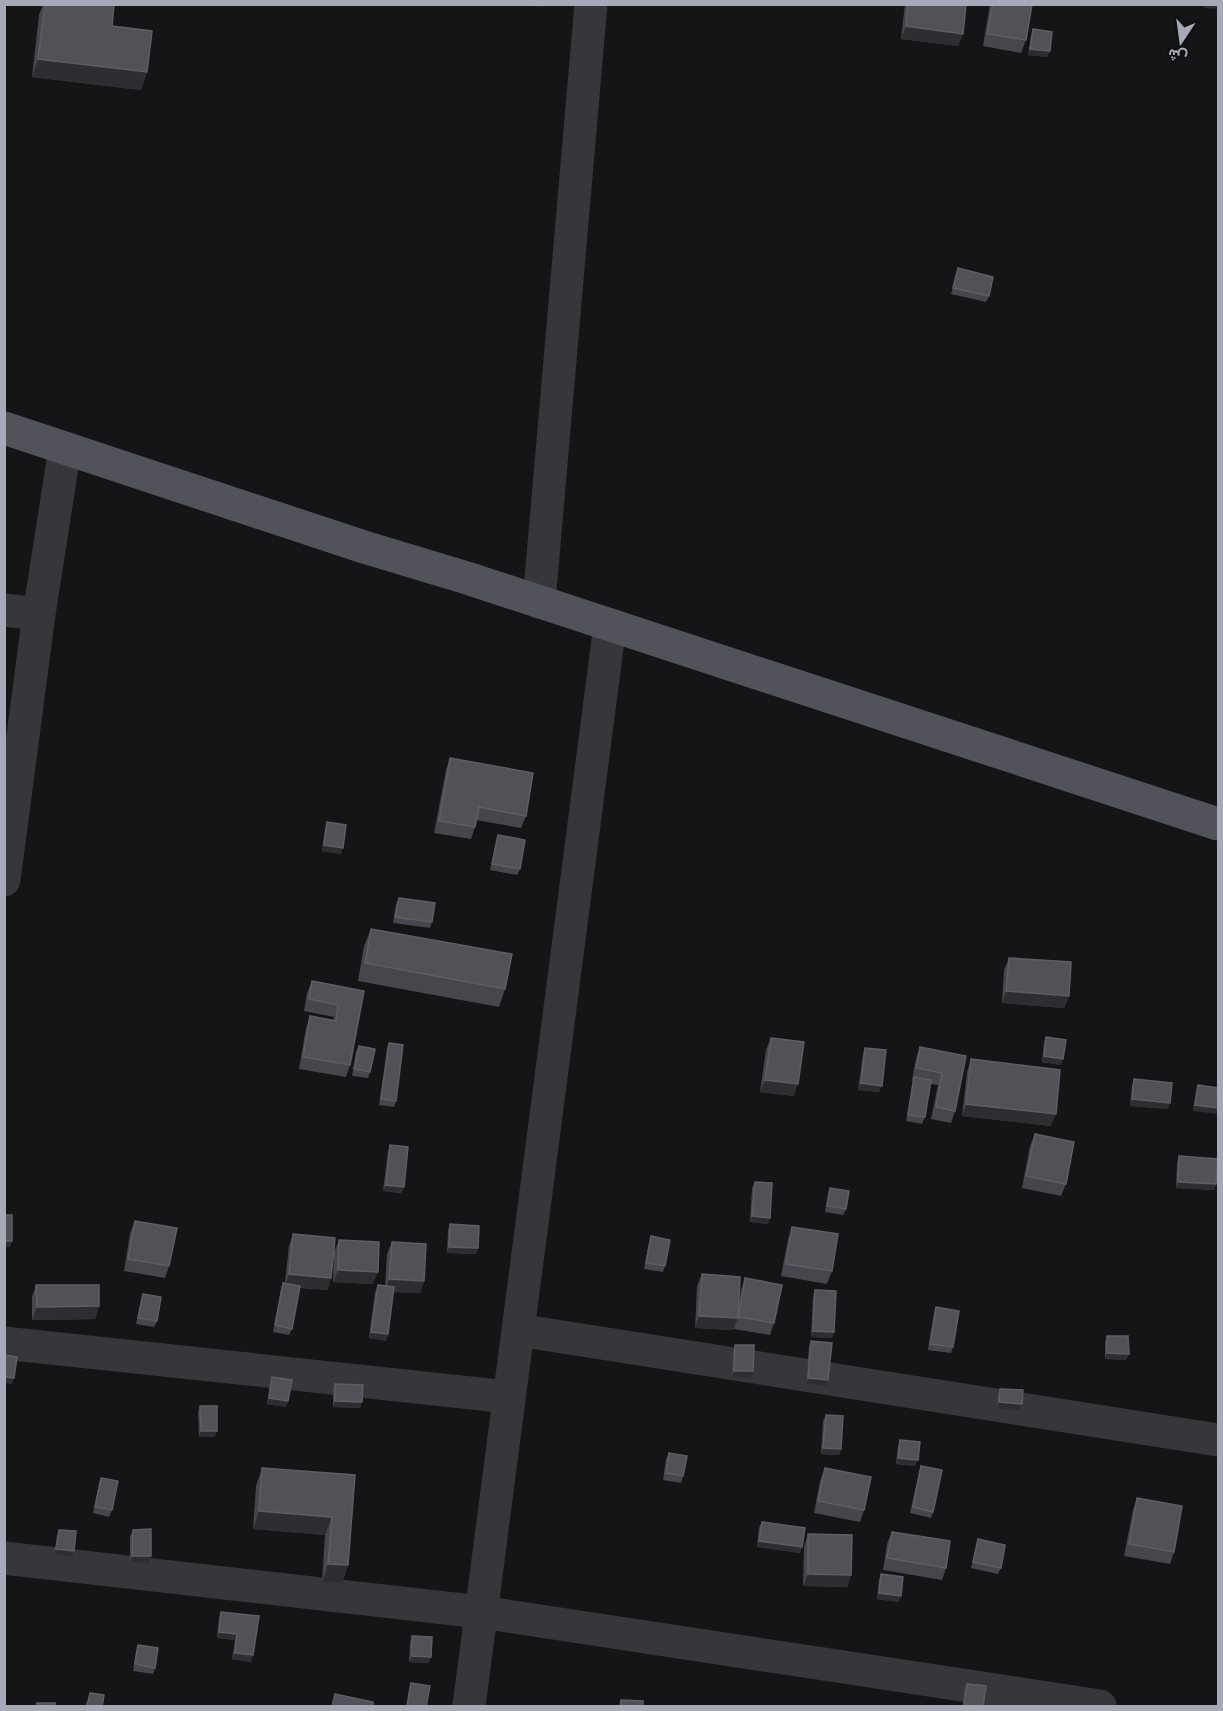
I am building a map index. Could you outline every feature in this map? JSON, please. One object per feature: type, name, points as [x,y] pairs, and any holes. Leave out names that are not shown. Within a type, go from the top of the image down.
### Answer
[{"type":"main road","points":[[4,428],[1218,824]]},
{"type":"street","points":[[539,602],[591,4]]},
{"type":"street","points":[[6,860],[39,614],[65,448]]},
{"type":"street","points":[[4,610],[39,614]]},
{"type":"street","points":[[469,1707],[610,625]]},
{"type":"street","points":[[518,1330],[1218,1440]]},
{"type":"street","points":[[4,1343],[510,1397]]},
{"type":"street","points":[[4,1558],[481,1612],[1100,1707]]},
{"type":"building","points":[[45,4],[114,5],[112,26],[152,31],[147,72],[38,59]]},
{"type":"building","points":[[908,4],[966,4],[963,34],[906,26]]},
{"type":"building","points":[[993,4],[1032,4],[1026,40],[987,34]]},
{"type":"building","points":[[1033,29],[1052,32],[1050,51],[1030,49]]},
{"type":"building","points":[[958,268],[993,277],[989,296],[953,288]]},
{"type":"building","points":[[450,758],[533,773],[526,816],[479,807],[475,827],[439,821]]},
{"type":"building","points":[[327,822],[346,825],[343,848],[324,845]]},
{"type":"building","points":[[498,835],[525,840],[520,869],[492,864]]},
{"type":"building","points":[[399,898],[435,903],[432,922],[395,917]]},
{"type":"building","points":[[371,929],[512,954],[505,989],[365,963]]},
{"type":"building","points":[[1009,958],[1071,962],[1069,996],[1006,991]]},
{"type":"building","points":[[312,981],[364,991],[350,1065],[303,1057],[310,1016],[336,1021],[338,1005],[309,999]]},
{"type":"building","points":[[1046,1037],[1066,1040],[1063,1059],[1044,1056]]},
{"type":"building","points":[[771,1038],[804,1042],[798,1084],[765,1080]]},
{"type":"building","points":[[389,1043],[403,1045],[396,1101],[381,1099]]},
{"type":"building","points":[[359,1046],[375,1049],[370,1072],[354,1069]]},
{"type":"building","points":[[920,1047],[966,1056],[955,1111],[936,1107],[942,1073],[916,1068]]},
{"type":"building","points":[[865,1048],[886,1050],[882,1086],[861,1083]]},
{"type":"building","points":[[971,1059],[1060,1070],[1056,1114],[966,1104]]},
{"type":"building","points":[[914,1077],[931,1080],[925,1117],[908,1115]]},
{"type":"building","points":[[1134,1079],[1172,1083],[1170,1103],[1132,1099]]},
{"type":"building","points":[[1198,1085],[1218,1088],[1218,1108],[1195,1105]]},
{"type":"building","points":[[1035,1134],[1074,1142],[1066,1184],[1026,1176]]},
{"type":"building","points":[[390,1145],[408,1147],[404,1187],[386,1185]]},
{"type":"building","points":[[1179,1156],[1218,1159],[1216,1184],[1178,1182]]},
{"type":"building","points":[[755,1182],[772,1183],[770,1218],[752,1216]]},
{"type":"building","points":[[830,1188],[849,1191],[846,1209],[827,1206]]},
{"type":"building","points":[[4,1215],[12,1215],[12,1241],[4,1241]]},
{"type":"building","points":[[135,1221],[177,1228],[169,1266],[128,1259]]},
{"type":"building","points":[[450,1224],[479,1226],[478,1248],[449,1247]]},
{"type":"building","points":[[792,1227],[838,1234],[832,1271],[786,1264]]},
{"type":"building","points":[[293,1234],[335,1238],[331,1278],[289,1274]]},
{"type":"building","points":[[651,1236],[670,1240],[665,1266],[646,1263]]},
{"type":"building","points":[[339,1240],[379,1242],[378,1272],[338,1270]]},
{"type":"building","points":[[392,1242],[426,1244],[424,1281],[389,1279]]},
{"type":"building","points":[[702,1274],[740,1277],[738,1318],[699,1316]]},
{"type":"building","points":[[745,1278],[782,1285],[774,1323],[739,1317]]},
{"type":"building","points":[[283,1283],[300,1286],[292,1329],[275,1325]]},
{"type":"building","points":[[36,1285],[99,1285],[99,1306],[37,1307]]},
{"type":"building","points":[[378,1285],[394,1287],[388,1334],[371,1332]]},
{"type":"building","points":[[815,1290],[836,1291],[834,1332],[813,1331]]},
{"type":"building","points":[[143,1294],[161,1297],[157,1321],[138,1318]]},
{"type":"building","points":[[936,1307],[959,1311],[953,1347],[930,1344]]},
{"type":"building","points":[[1107,1336],[1128,1336],[1129,1354],[1107,1353]]},
{"type":"building","points":[[811,1341],[832,1343],[828,1380],[808,1378]]},
{"type":"building","points":[[735,1345],[754,1345],[753,1371],[734,1371]]},
{"type":"building","points":[[4,1355],[17,1357],[14,1378],[4,1377]]},
{"type":"building","points":[[272,1377],[292,1380],[288,1401],[269,1398]]},
{"type":"building","points":[[335,1384],[363,1385],[362,1402],[335,1401]]},
{"type":"building","points":[[1000,1389],[1023,1390],[1022,1404],[999,1402]]},
{"type":"building","points":[[200,1406],[217,1406],[217,1431],[201,1431]]},
{"type":"building","points":[[826,1415],[843,1416],[841,1449],[823,1448]]},
{"type":"building","points":[[900,1440],[920,1442],[918,1460],[898,1458]]},
{"type":"building","points":[[669,1453],[687,1456],[683,1476],[666,1473]]},
{"type":"building","points":[[921,1466],[942,1470],[933,1512],[913,1507]]},
{"type":"building","points":[[262,1468],[355,1475],[348,1565],[328,1564],[332,1517],[259,1511]]},
{"type":"building","points":[[825,1468],[871,1477],[864,1510],[818,1501]]},
{"type":"building","points":[[101,1478],[118,1481],[112,1510],[95,1507]]},
{"type":"building","points":[[1137,1498],[1182,1506],[1174,1552],[1129,1544]]},
{"type":"building","points":[[762,1522],[805,1528],[802,1547],[759,1541]]},
{"type":"building","points":[[151,1529],[151,1556],[132,1556],[133,1530]]},
{"type":"building","points":[[59,1530],[76,1531],[74,1551],[56,1549]]},
{"type":"building","points":[[892,1532],[950,1541],[946,1568],[887,1558]]},
{"type":"building","points":[[808,1534],[852,1535],[851,1575],[808,1574]]},
{"type":"building","points":[[978,1539],[1005,1545],[1001,1568],[973,1562]]},
{"type":"building","points":[[881,1574],[903,1577],[901,1596],[879,1593]]},
{"type":"building","points":[[221,1612],[259,1616],[253,1655],[235,1653],[237,1634],[219,1632]]},
{"type":"building","points":[[412,1636],[432,1637],[431,1657],[412,1656]]},
{"type":"building","points":[[138,1645],[158,1648],[155,1668],[135,1664]]},
{"type":"building","points":[[411,1683],[430,1686],[426,1707],[407,1707]]},
{"type":"building","points":[[967,1684],[986,1686],[983,1707],[964,1705]]},
{"type":"building","points":[[90,1693],[104,1695],[102,1707],[87,1707]]},
{"type":"building","points":[[335,1694],[373,1702],[373,1707],[332,1707]]},
{"type":"building","points":[[621,1700],[643,1701],[643,1707],[620,1707]]},
{"type":"building","points":[[37,1703],[55,1703],[55,1707],[36,1707]]}]
